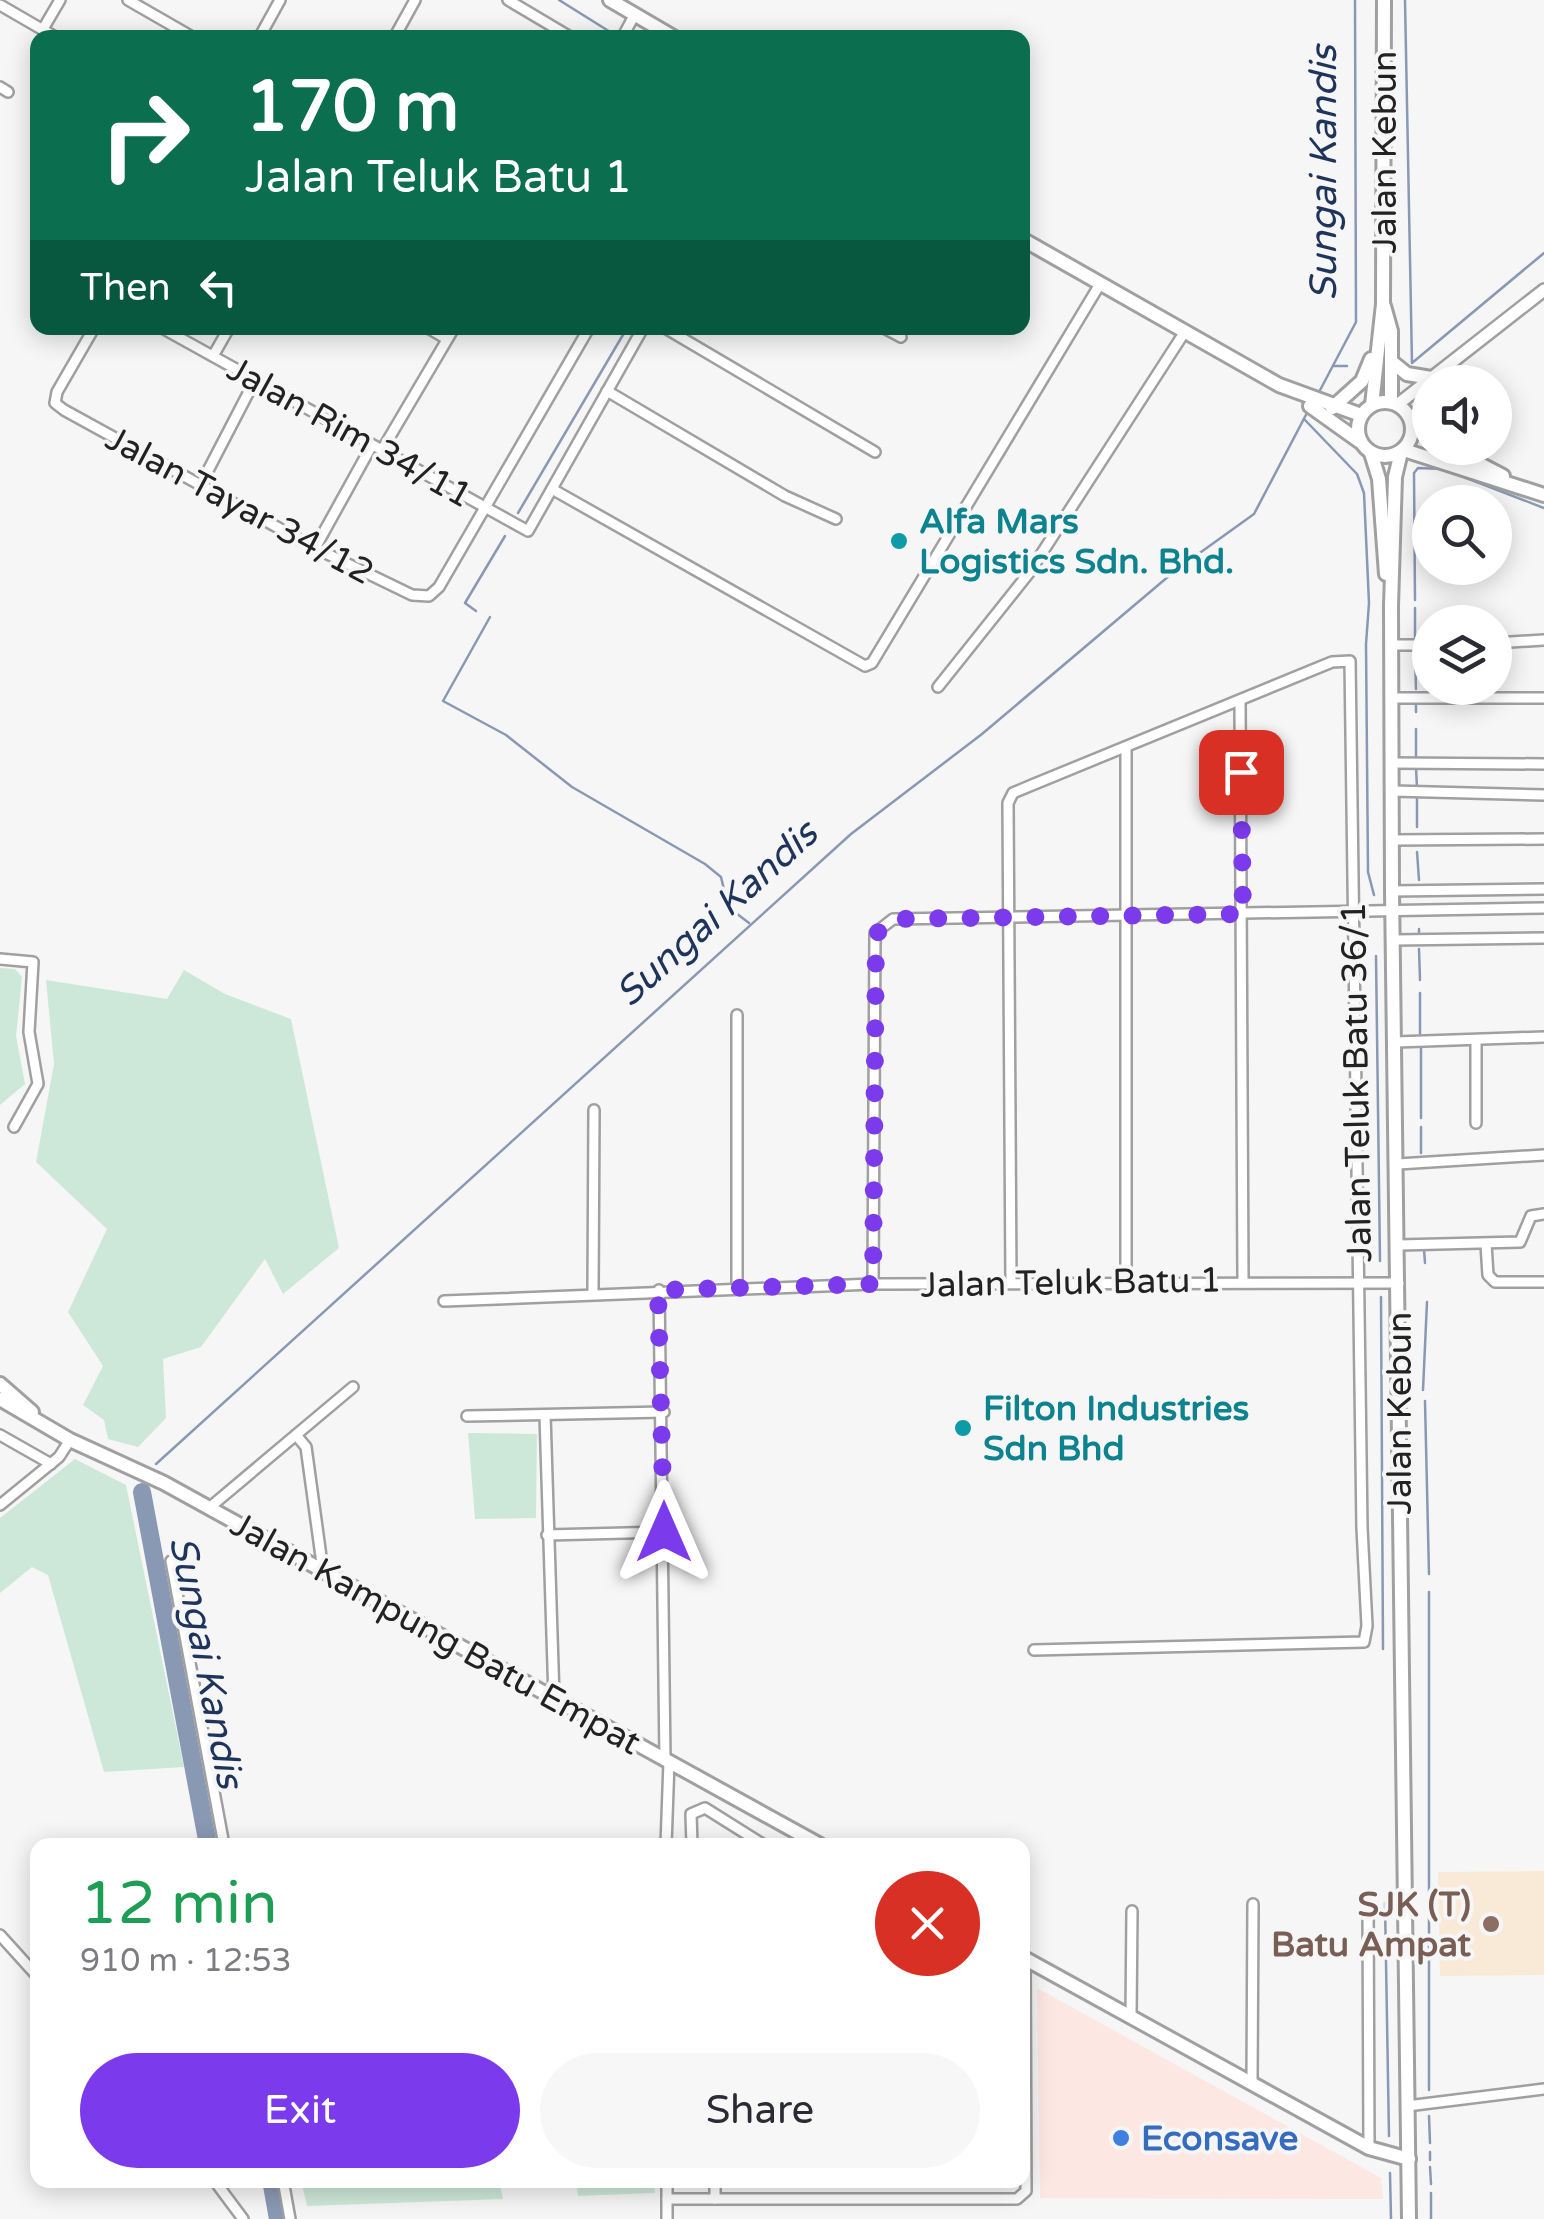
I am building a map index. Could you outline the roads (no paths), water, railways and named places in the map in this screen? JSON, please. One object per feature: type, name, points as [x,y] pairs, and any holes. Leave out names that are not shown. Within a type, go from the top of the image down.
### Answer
[{"type":"main road","points":[[610,0],[662,30]]},
{"type":"main road","name":"Jalan Kebun","points":[[1384,0],[1383,304],[1394,404]]},
{"type":"main road","points":[[1030,244],[1279,385],[1332,408],[1361,415]]},
{"type":"main road","name":"Jalan Kebun","points":[[1372,405],[1383,304]]},
{"type":"main road","points":[[1332,408],[1362,381],[1378,328]]},
{"type":"main road","points":[[1392,362],[1412,375]]},
{"type":"main road","points":[[1279,385],[1366,448],[1391,456],[1402,451],[1544,495]]},
{"type":"main road","points":[[1366,448],[1357,429],[1361,415],[1372,405],[1394,404],[1412,423],[1402,451]]},
{"type":"main road","name":"Jalan Kebun","points":[[1366,448],[1378,479],[1391,606]]},
{"type":"main road","name":"Jalan Kebun","points":[[1402,451],[1395,477],[1391,606],[1408,2219]]},
{"type":"main road","points":[[1481,465],[1528,490]]},
{"type":"main road","name":"Jalan Kampung Batu Empat","points":[[0,1384],[48,1428]]},
{"type":"main road","name":"Jalan Kampung Batu Empat","points":[[0,1400],[70,1440],[210,1508],[807,1838]]},
{"type":"main road","points":[[1030,1960],[1369,2148],[1408,2159]]},
{"type":"street","points":[[0,5],[43,30],[60,0]]},
{"type":"street","points":[[128,0],[180,30]]},
{"type":"street","points":[[263,30],[280,0]]},
{"type":"street","points":[[398,30],[415,0]]},
{"type":"street","points":[[508,0],[559,30]]},
{"type":"street","points":[[627,30],[636,14]]},
{"type":"street","points":[[639,335],[552,488],[865,666],[872,663],[1100,284]]},
{"type":"street","points":[[1454,365],[1544,290]]},
{"type":"street","points":[[938,688],[1029,573],[1184,332]]},
{"type":"street","name":"Jalan Tayar 34/12","points":[[90,335],[57,392],[56,402],[200,486],[412,595],[429,596],[439,588],[485,508]]},
{"type":"street","name":"Jalan Rim 34/11","points":[[174,335],[528,532],[552,488]]},
{"type":"street","points":[[212,356],[224,335]]},
{"type":"street","points":[[440,335],[447,339]]},
{"type":"street","points":[[315,548],[450,335]]},
{"type":"street","points":[[485,508],[586,335]]},
{"type":"street","points":[[677,335],[876,452]]},
{"type":"street","points":[[896,335],[901,338]]},
{"type":"street","points":[[200,486],[256,380]]},
{"type":"street","points":[[607,391],[785,496],[836,520]]},
{"type":"street","points":[[1394,404],[1412,394]]},
{"type":"street","points":[[1512,642],[1544,640]]},
{"type":"street","points":[[1392,644],[1412,645]]},
{"type":"street","name":"Jalan Teluk Batu 36/1","points":[[1034,1650],[1364,1642],[1367,1626],[1350,661],[1332,662],[1240,701]]},
{"type":"street","points":[[1392,698],[1544,698]]},
{"type":"street","points":[[1011,1283],[1008,802],[1013,793],[1240,701],[1243,1280]]},
{"type":"street","points":[[1126,749],[1126,1281]]},
{"type":"street","points":[[1393,763],[1544,764]]},
{"type":"street","points":[[1394,791],[1544,795]]},
{"type":"street","points":[[1393,840],[1544,839]]},
{"type":"street","points":[[1392,890],[1544,889]]},
{"type":"street","points":[[873,1284],[876,934],[894,919],[1544,908]]},
{"type":"street","points":[[1394,940],[1544,938]]},
{"type":"street","points":[[0,959],[33,962],[29,1032],[38,1084],[14,1127]]},
{"type":"street","points":[[737,1016],[737,1287]]},
{"type":"street","points":[[1396,1042],[1544,1037]]},
{"type":"street","points":[[1476,1040],[1476,1123]]},
{"type":"street","points":[[593,1292],[594,1110]]},
{"type":"street","points":[[1398,1164],[1544,1156]]},
{"type":"street","points":[[1399,1245],[1520,1242],[1531,1216],[1544,1214]]},
{"type":"street","points":[[1486,1244],[1488,1275],[1495,1282],[1544,1282]]},
{"type":"street","name":"Jalan Teluk Batu 1","points":[[444,1301],[593,1292],[873,1284],[1243,1280],[1399,1283]]},
{"type":"street","points":[[658,1290],[664,1412],[666,1838]]},
{"type":"street","points":[[210,1508],[353,1387]]},
{"type":"street","points":[[467,1416],[664,1412]]},
{"type":"street","points":[[545,1414],[554,1698]]},
{"type":"street","points":[[0,1434],[50,1464]]},
{"type":"street","points":[[296,1435],[306,1447],[323,1570]]},
{"type":"street","points":[[0,1505],[50,1464],[70,1440]]},
{"type":"street","points":[[547,1536],[664,1532]]},
{"type":"street","points":[[171,1561],[223,1838]]},
{"type":"street","points":[[692,1838],[691,1814],[706,1808],[753,1838]]},
{"type":"street","points":[[1368,1901],[1369,2148]]},
{"type":"street","points":[[1252,1904],[1252,2084]]},
{"type":"street","points":[[1131,2016],[1132,1911]]},
{"type":"street","points":[[0,1935],[30,1968]]},
{"type":"street","points":[[1408,2106],[1544,2089]]},
{"type":"street","points":[[220,2188],[243,2219]]},
{"type":"street","points":[[284,2188],[290,2219]]},
{"type":"street","points":[[667,2219],[668,2188]]},
{"type":"street","points":[[715,2188],[716,2199]]},
{"type":"street","points":[[668,2199],[1017,2199],[1026,2188]]},
{"type":"waterway","points":[[559,0],[607,30]]},
{"type":"waterway","name":"Sungai Kandis","points":[[1318,394],[1356,322],[1355,0]]},
{"type":"waterway","points":[[1405,0],[1412,363],[1544,253]]},
{"type":"waterway","points":[[518,513],[623,335]]},
{"type":"waterway","points":[[1334,366],[1347,366]]},
{"type":"waterway","name":"Sungai Kandis","points":[[156,1464],[851,834],[982,734],[1176,570],[1254,514],[1308,411]]},
{"type":"waterway","points":[[1305,420],[1357,474],[1364,493],[1369,603],[1368,872],[1374,895]]},
{"type":"waterway","points":[[1415,600],[1414,473],[1418,468],[1443,469],[1544,508]]},
{"type":"waterway","points":[[476,611],[465,603],[505,536]]},
{"type":"waterway","points":[[490,617],[443,701],[506,735],[572,787],[705,864],[721,877],[728,907],[749,923]]},
{"type":"waterway","points":[[1416,705],[1416,712]]},
{"type":"waterway","points":[[1416,729],[1416,758]]},
{"type":"waterway","points":[[1416,768],[1417,788]]},
{"type":"waterway","points":[[1417,797],[1417,827]]},
{"type":"waterway","points":[[1417,852],[1419,880]]},
{"type":"waterway","points":[[1419,929],[1419,935]]},
{"type":"waterway","points":[[1419,949],[1420,980]]},
{"type":"waterway","points":[[1376,956],[1380,1261]]},
{"type":"waterway","points":[[1420,993],[1420,1036]]},
{"type":"waterway","points":[[1421,1046],[1421,1118]]},
{"type":"waterway","points":[[1421,1127],[1421,1153]]},
{"type":"waterway","points":[[1424,1249],[1425,1263]]},
{"type":"waterway","points":[[1381,1297],[1383,1649]]},
{"type":"waterway","points":[[1423,1390],[1427,1302]]},
{"type":"waterway","points":[[1425,1401],[1429,1574]]},
{"type":"waterway","name":"Sungai Kandis","points":[[142,1492],[207,1838]]},
{"type":"waterway","points":[[1429,1592],[1429,1895]]},
{"type":"waterway","points":[[1385,1903],[1389,2136]]},
{"type":"waterway","points":[[1429,1904],[1429,1936]]},
{"type":"waterway","points":[[1429,1945],[1429,2090]]},
{"type":"waterway","points":[[1429,2116],[1430,2143]]},
{"type":"waterway","points":[[1430,2152],[1430,2160]]},
{"type":"waterway","points":[[1430,2167],[1431,2184]]},
{"type":"waterway","points":[[1390,2173],[1391,2219]]},
{"type":"waterway","name":"Sungai Kandis","points":[[272,2188],[278,2219]]},
{"type":"waterway","points":[[1431,2193],[1431,2219]]},
{"type":"place","name":"Alfa Mars Logistics Sdn. Bhd.","points":[[899,541]]},
{"type":"place","name":"Filton Industries Sdn Bhd","points":[[963,1428]]},
{"type":"place","name":"SJK (T) Batu Ampat","points":[[1491,1924]]},
{"type":"place","name":"Econsave","points":[[1121,2138]]}]
